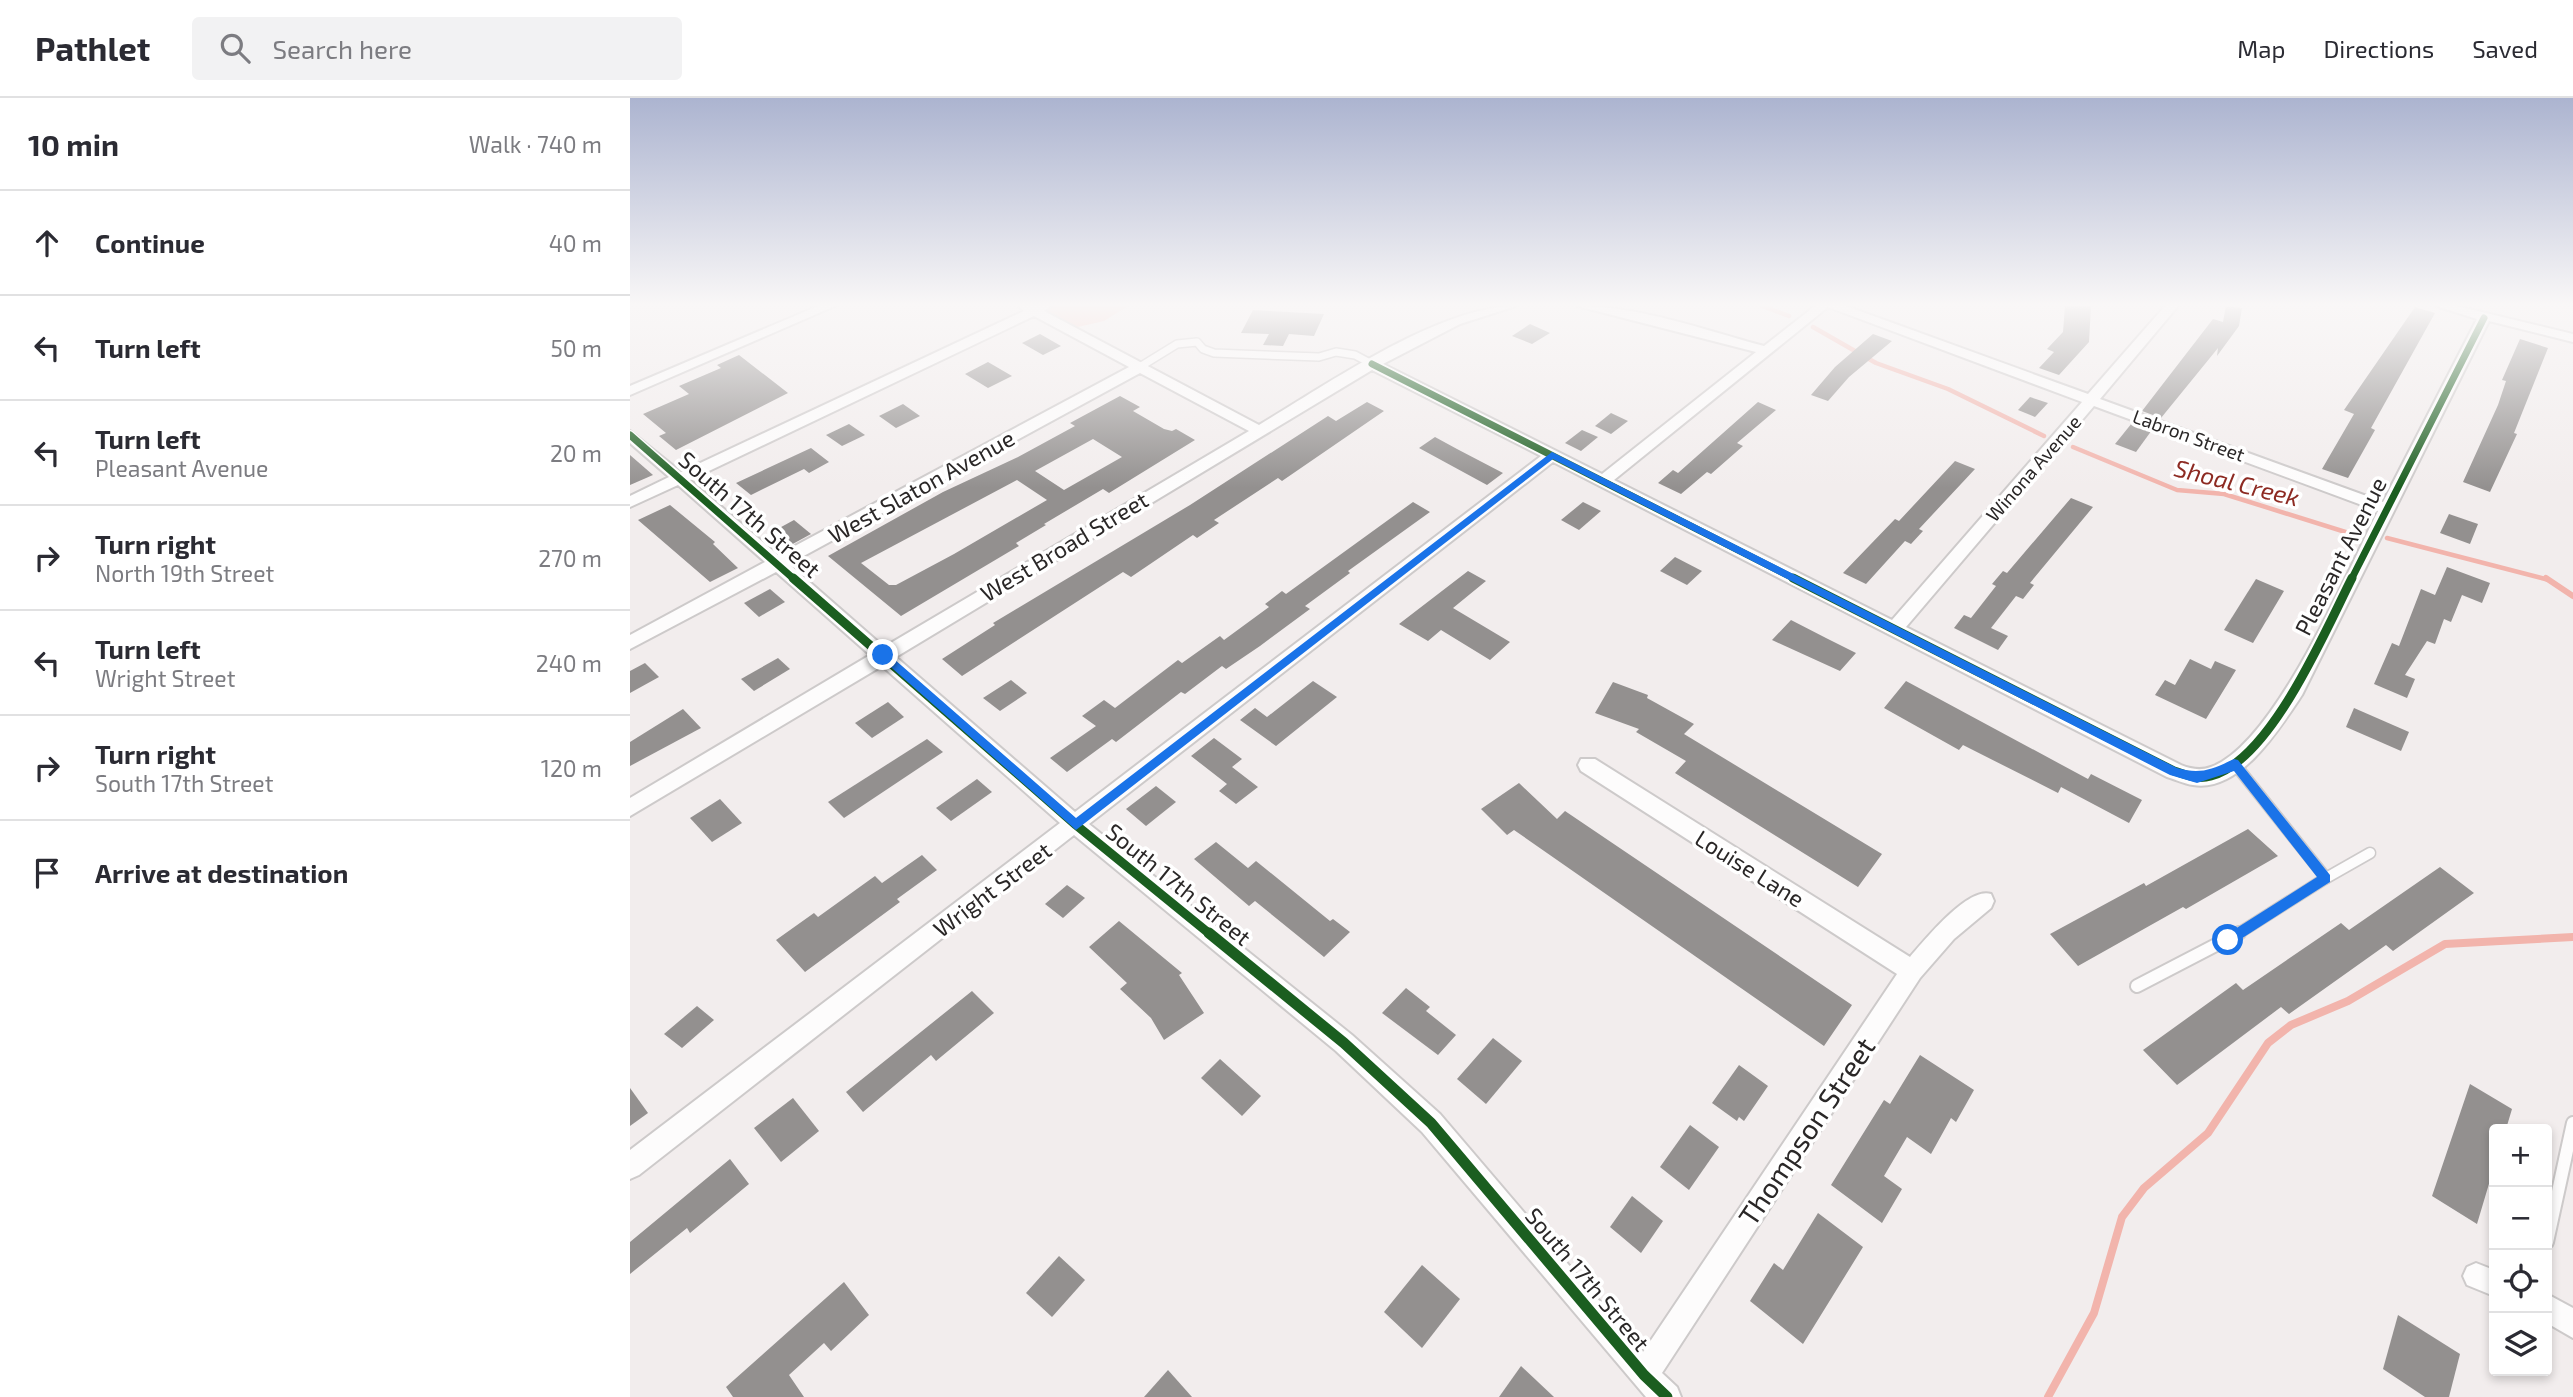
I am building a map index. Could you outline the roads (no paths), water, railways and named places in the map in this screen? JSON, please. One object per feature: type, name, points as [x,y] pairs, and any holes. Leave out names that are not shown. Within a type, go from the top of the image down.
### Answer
[{"type":"street","points":[[630,391],[687,367]]},
{"type":"street","points":[[630,502],[912,367]]},
{"type":"street","name":"West Broad Street","points":[[630,808],[1257,430],[1367,367]]},
{"type":"street","points":[[1377,367],[2174,771],[2197,778]]},
{"type":"street","points":[[1604,481],[1745,367]]},
{"type":"street","name":"Labron Street","points":[[2002,367],[2385,508]]},
{"type":"street","name":"Winona Avenue","points":[[1894,630],[2119,367]]},
{"type":"street","name":"Pleasant Avenue","points":[[2197,778],[2228,769],[2263,736],[2295,690],[2459,367]]},
{"type":"street","points":[[1138,368],[1257,430]]},
{"type":"street","name":"West Slaton Avenue","points":[[630,643],[1138,368]]},
{"type":"street","name":"South 17th Street","points":[[630,435],[1076,825],[1344,1043],[1431,1123],[1644,1375],[1667,1397]]},
{"type":"street","name":"Wright Street","points":[[630,1166],[1076,825],[1552,455]]},
{"type":"street","name":"Louise Lane","points":[[1588,765],[1912,971]]},
{"type":"street","name":"Thompson Street","points":[[1644,1375],[1912,971],[1946,932],[1983,901]]},
{"type":"street","points":[[2552,1311],[2573,1324]]},
{"type":"lane","points":[[2234,763],[2326,878]]},
{"type":"lane","points":[[2137,986],[2228,940],[2370,853]]},
{"type":"lane","points":[[2552,1219],[2573,1123]]},
{"type":"waterway","name":"Shoal Creek","points":[[1886,367],[1948,389],[2044,436]]},
{"type":"waterway","name":"Shoal Creek","points":[[2073,447],[2177,490],[2224,494],[2355,535]]},
{"type":"waterway","name":"Shoal Creek","points":[[2387,538],[2549,580]]},
{"type":"waterway","name":"Shoal Creek","points":[[2549,580],[2573,596]]},
{"type":"waterway","points":[[2048,1397],[2094,1313],[2122,1217],[2144,1188],[2208,1133],[2268,1043],[2291,1025],[2348,1001],[2445,944],[2573,937]]}]
